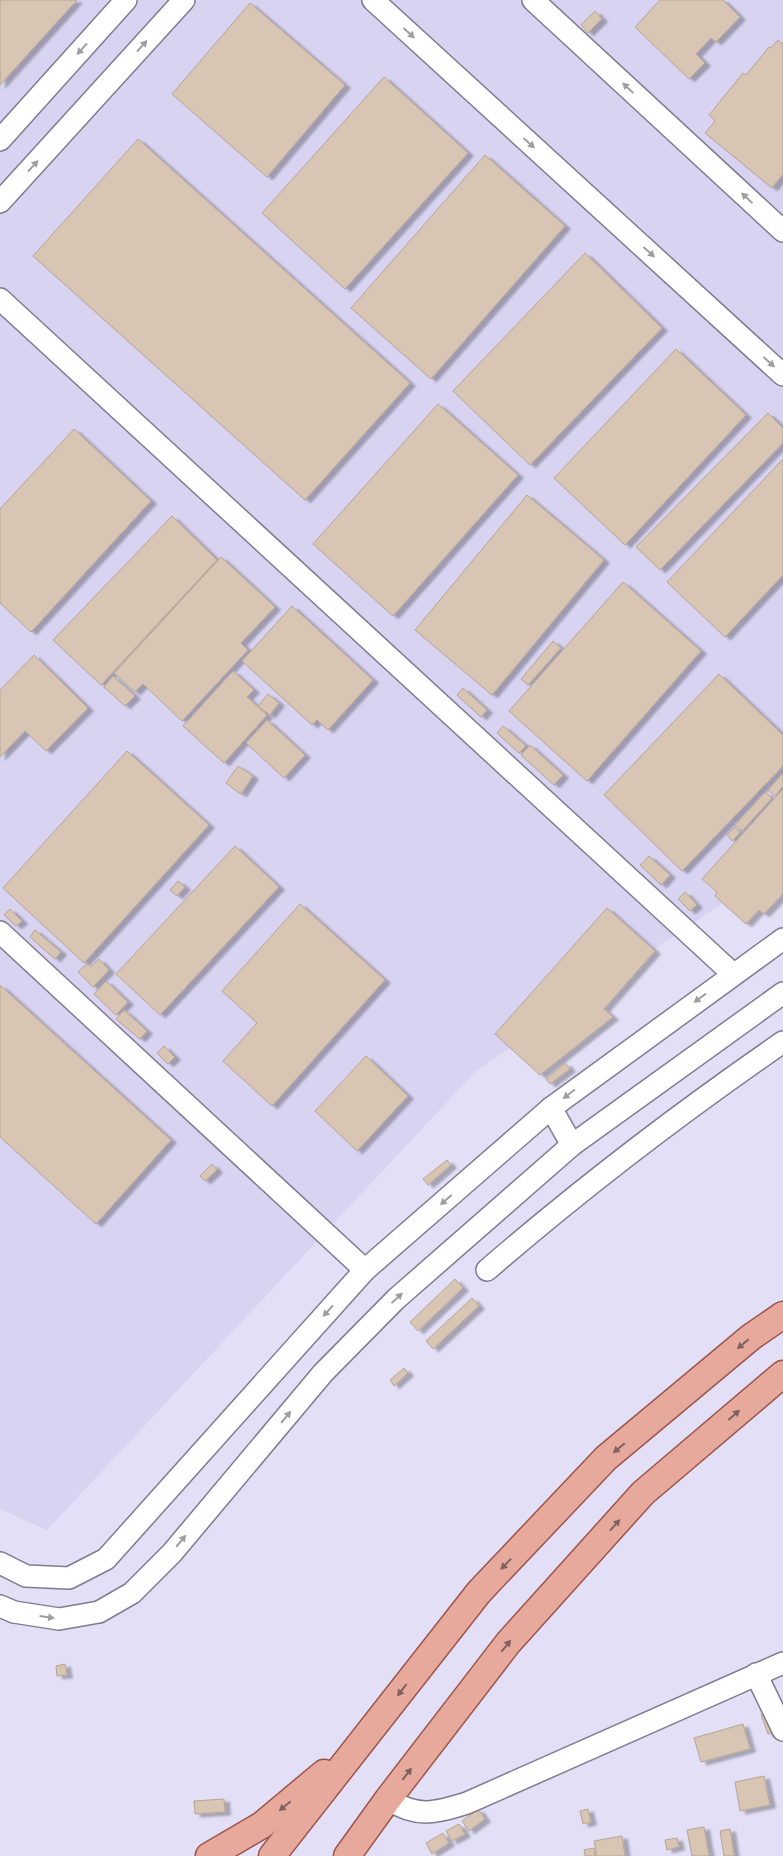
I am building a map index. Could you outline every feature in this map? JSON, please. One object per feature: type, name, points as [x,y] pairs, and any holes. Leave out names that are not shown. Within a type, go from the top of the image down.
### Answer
[{"type":"main road","points":[[272,1856],[479,1592],[606,1458],[751,1337],[783,1315]]},
{"type":"main road","points":[[347,1856],[388,1799],[508,1643],[643,1493],[783,1374]]},
{"type":"main road","points":[[209,1856],[262,1825],[363,1741]]},
{"type":"street","points":[[0,140],[126,0]]},
{"type":"street","points":[[0,202],[184,0]]},
{"type":"street","points":[[373,0],[783,375]]},
{"type":"street","points":[[533,0],[783,231]]},
{"type":"street","points":[[0,299],[733,974]]},
{"type":"street","points":[[0,932],[365,1270]]},
{"type":"street","points":[[0,1563],[26,1576],[69,1578],[106,1559],[365,1270],[551,1108],[783,939]]},
{"type":"street","points":[[0,1606],[14,1612],[59,1619],[99,1612],[132,1593],[172,1552],[324,1373],[382,1312],[572,1145],[783,993]]},
{"type":"street","points":[[487,1270],[592,1181],[647,1138],[783,1042]]},
{"type":"street","points":[[551,1108],[572,1145]]},
{"type":"street","points":[[388,1799],[403,1809],[417,1813],[450,1808],[467,1803],[783,1663]]},
{"type":"street","points":[[756,1674],[783,1730]]},
{"type":"shaded area","points":[[0,0],[783,0],[783,862],[476,1071],[47,1530],[0,1509]]},
{"type":"building","points":[[0,0],[77,0],[0,85]]},
{"type":"building","points":[[660,0],[723,0],[740,17],[716,42],[711,38],[696,54],[705,63],[689,79],[635,27]]},
{"type":"building","points":[[250,3],[345,85],[267,177],[172,94]]},
{"type":"building","points":[[595,11],[602,19],[588,33],[581,25]]},
{"type":"building","points":[[778,40],[783,44],[783,174],[772,188],[705,133],[715,121],[709,115],[743,73],[746,75],[769,47],[771,48]]},
{"type":"building","points":[[384,77],[468,153],[345,289],[262,213]]},
{"type":"building","points":[[138,139],[410,383],[305,500],[33,256]]},
{"type":"building","points":[[485,155],[565,226],[431,379],[351,308]]},
{"type":"building","points":[[585,253],[662,328],[530,465],[453,391]]},
{"type":"building","points":[[676,349],[746,415],[625,545],[554,478]]},
{"type":"building","points":[[438,404],[518,475],[393,616],[313,544]]},
{"type":"building","points":[[768,413],[783,428],[783,443],[660,570],[636,547]]},
{"type":"building","points":[[74,429],[151,501],[31,632],[0,603],[0,509]]},
{"type":"building","points":[[783,459],[783,575],[725,637],[667,582]]},
{"type":"building","points":[[527,495],[604,560],[492,695],[415,630]]},
{"type":"building","points":[[172,516],[217,560],[101,685],[53,640]]},
{"type":"building","points":[[221,557],[275,607],[241,643],[248,650],[182,721],[143,684],[135,692],[114,673]]},
{"type":"building","points":[[623,582],[701,651],[587,781],[509,711]]},
{"type":"building","points":[[292,606],[373,680],[328,730],[317,720],[312,725],[242,661]]},
{"type":"building","points":[[553,641],[561,648],[528,685],[521,679]]},
{"type":"building","points":[[34,655],[88,708],[46,751],[25,731],[0,757],[0,690]]},
{"type":"building","points":[[233,671],[254,690],[247,697],[267,715],[224,763],[183,726]]},
{"type":"building","points":[[719,674],[783,735],[783,766],[682,871],[604,795]]},
{"type":"building","points":[[113,676],[135,696],[125,706],[104,687]]},
{"type":"building","points":[[463,688],[487,710],[481,717],[457,695]]},
{"type":"building","points":[[268,694],[279,703],[270,715],[258,706]]},
{"type":"building","points":[[267,720],[305,755],[284,778],[246,743]]},
{"type":"building","points":[[503,726],[526,746],[519,753],[497,733]]},
{"type":"building","points":[[530,745],[563,775],[554,785],[521,755]]},
{"type":"building","points":[[127,751],[209,825],[84,963],[3,888]]},
{"type":"building","points":[[238,766],[253,776],[241,794],[226,783]]},
{"type":"building","points":[[783,773],[783,786],[775,796],[768,790]]},
{"type":"building","points":[[783,789],[783,894],[764,914],[759,910],[746,924],[715,896],[717,892],[702,879]]},
{"type":"building","points":[[765,792],[772,798],[742,831],[735,825]]},
{"type":"building","points":[[735,827],[740,833],[732,841],[727,835]]},
{"type":"building","points":[[235,846],[279,887],[160,1015],[116,974]]},
{"type":"building","points":[[649,856],[670,875],[661,885],[640,865]]},
{"type":"building","points":[[178,881],[185,887],[177,896],[170,890]]},
{"type":"building","points":[[685,892],[697,905],[690,911],[678,899]]},
{"type":"building","points":[[300,904],[385,980],[272,1106],[223,1061],[257,1023],[222,991]]},
{"type":"building","points":[[607,908],[655,951],[604,1009],[613,1017],[540,1075],[495,1034]]},
{"type":"building","points":[[10,909],[22,921],[16,926],[4,915]]},
{"type":"building","points":[[35,930],[61,952],[55,959],[30,937]]},
{"type":"building","points":[[99,959],[109,970],[93,987],[78,972],[87,964],[91,967]]},
{"type":"building","points":[[106,981],[128,1002],[116,1015],[94,994]]},
{"type":"building","points":[[0,985],[171,1140],[96,1224],[0,1137]]},
{"type":"building","points":[[124,1010],[147,1031],[140,1039],[116,1019]]},
{"type":"building","points":[[164,1046],[175,1057],[168,1064],[157,1053]]},
{"type":"building","points":[[366,1056],[408,1096],[357,1151],[315,1111]]},
{"type":"building","points":[[565,1063],[570,1069],[550,1084],[546,1079]]},
{"type":"building","points":[[447,1160],[451,1165],[428,1185],[423,1179]]},
{"type":"building","points":[[212,1164],[217,1170],[205,1181],[200,1176]]},
{"type":"building","points":[[455,1279],[463,1288],[418,1331],[410,1322]]},
{"type":"building","points":[[472,1298],[479,1306],[433,1349],[426,1341]]},
{"type":"building","points":[[404,1368],[408,1373],[394,1386],[390,1380]]},
{"type":"building","points":[[65,1664],[67,1675],[57,1676],[56,1666]]},
{"type":"building","points":[[770,1712],[776,1731],[768,1734],[761,1715]]},
{"type":"building","points":[[743,1724],[750,1749],[701,1762],[694,1738]]},
{"type":"building","points":[[764,1776],[770,1805],[740,1811],[735,1782]]},
{"type":"building","points":[[224,1799],[225,1812],[195,1814],[194,1801]]},
{"type":"building","points":[[478,1809],[485,1819],[469,1831],[462,1821]]},
{"type":"building","points":[[588,1809],[591,1822],[583,1824],[580,1811]]},
{"type":"building","points":[[459,1824],[465,1834],[452,1841],[446,1831]]},
{"type":"building","points":[[704,1827],[709,1856],[692,1856],[687,1830]]},
{"type":"building","points":[[730,1829],[734,1856],[724,1856],[720,1831]]},
{"type":"building","points":[[443,1833],[449,1843],[432,1854],[426,1843]]},
{"type":"building","points":[[622,1836],[625,1856],[597,1856],[594,1841]]},
{"type":"building","points":[[677,1838],[679,1847],[667,1850],[665,1840]]},
{"type":"building","points":[[594,1848],[595,1856],[585,1856],[584,1850]]}]
